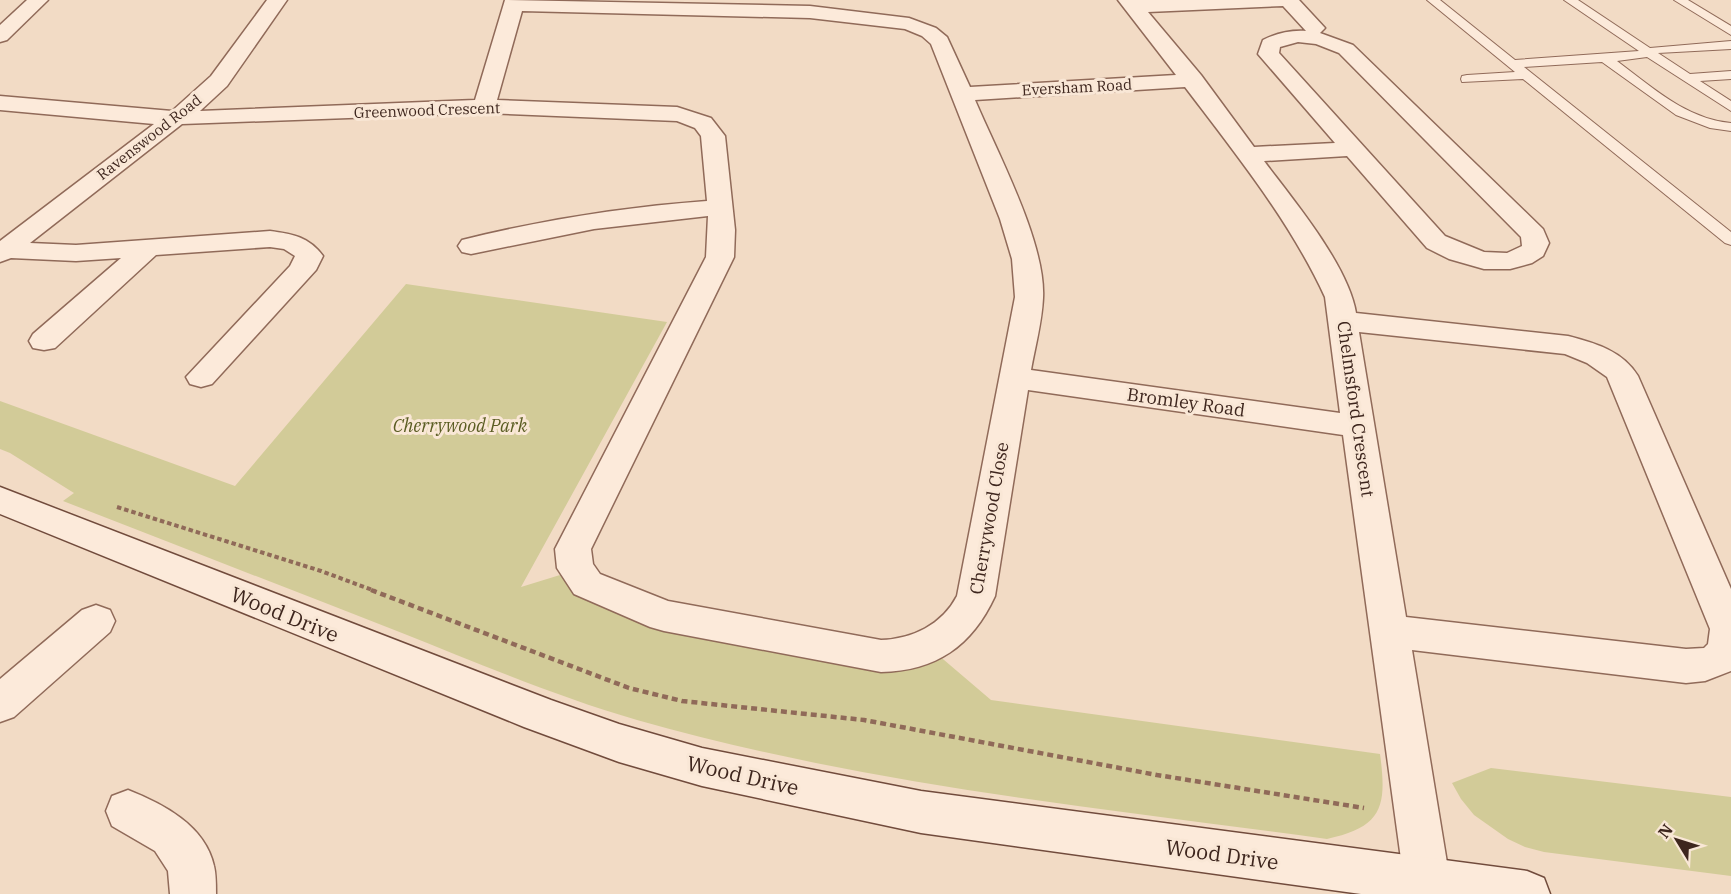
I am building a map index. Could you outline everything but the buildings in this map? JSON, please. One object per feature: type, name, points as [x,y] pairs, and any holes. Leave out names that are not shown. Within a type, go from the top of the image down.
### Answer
[{"type":"street","points":[[0,36],[38,0]]},
{"type":"street","name":"Ravenswood Road","points":[[3,252],[194,105],[219,81],[277,0]]},
{"type":"street","points":[[1131,4],[1288,0],[1316,28]]},
{"type":"street","points":[[484,106],[515,3]]},
{"type":"street","name":"Cherrywood Close","points":[[515,3],[794,11],[898,22],[920,28],[940,41],[1013,219],[1026,259],[1029,297],[976,596],[971,610],[960,623],[947,634],[916,652],[898,657],[881,656],[664,616],[587,584],[575,568],[573,549],[720,257],[722,230],[710,128],[691,117],[677,114]]},
{"type":"street","name":"Chelmsford Crescent","points":[[1131,4],[1192,80],[1247,155],[1326,268],[1339,297],[1427,881]]},
{"type":"street","points":[[1304,37],[1328,41],[1346,49],[1534,235],[1536,243],[1533,250],[1526,256],[1502,262],[1466,256],[1449,250],[1436,242],[1353,149],[1269,54],[1270,44],[1283,38],[1304,37]]},
{"type":"street","name":"Eversham Road","points":[[961,94],[1192,80]]},
{"type":"street","name":"Greenwood Crescent","points":[[0,103],[177,118],[484,106],[677,114]]},
{"type":"street","points":[[1247,155],[1353,149]]},
{"type":"street","points":[[471,246],[588,221],[653,212],[719,208]]},
{"type":"street","points":[[3,252],[76,253],[270,239],[290,241],[304,246],[309,256],[302,270],[201,377]]},
{"type":"street","points":[[44,341],[148,248]]},
{"type":"street","points":[[1343,321],[1568,345],[1596,355],[1617,369],[1623,376],[1729,628],[1730,643],[1725,654],[1716,661],[1703,666],[1686,666],[1389,631]]},
{"type":"street","name":"Bromley Road","points":[[1014,378],[1358,426]]},
{"type":"street","name":"Wood Drive","points":[[0,500],[539,714],[619,743],[702,767],[921,812],[1527,894]]},
{"type":"street","points":[[0,704],[96,621]]},
{"type":"street","points":[[128,810],[171,836],[191,865],[193,894]]},
{"type":"lane","points":[[1432,0],[1731,240]]},
{"type":"lane","points":[[1570,0],[1731,107]]},
{"type":"lane","points":[[1680,0],[1731,32]]},
{"type":"lane","points":[[1512,64],[1605,58],[1648,53],[1660,49],[1731,45]]},
{"type":"lane","points":[[1605,58],[1689,118],[1704,124],[1731,127]]},
{"type":"lane","points":[[1467,79],[1526,75]]},
{"type":"lane","points":[[1688,78],[1731,75]]},
{"type":"path","points":[[115,506],[321,571],[629,688],[682,701],[864,720],[1157,775],[1364,808]]},
{"type":"green space","name":"Cherrywood Park","points":[[406,284],[667,322],[521,587],[573,571],[663,619],[930,648],[991,700],[1380,754],[1383,788],[1377,812],[1360,828],[1327,839],[980,792],[894,778],[808,762],[637,720],[519,680],[63,501],[74,493],[0,449],[0,401],[235,486]]},
{"type":"green space","points":[[1491,768],[1731,797],[1731,876],[1544,852],[1525,847],[1508,839],[1474,815],[1452,783]]}]
